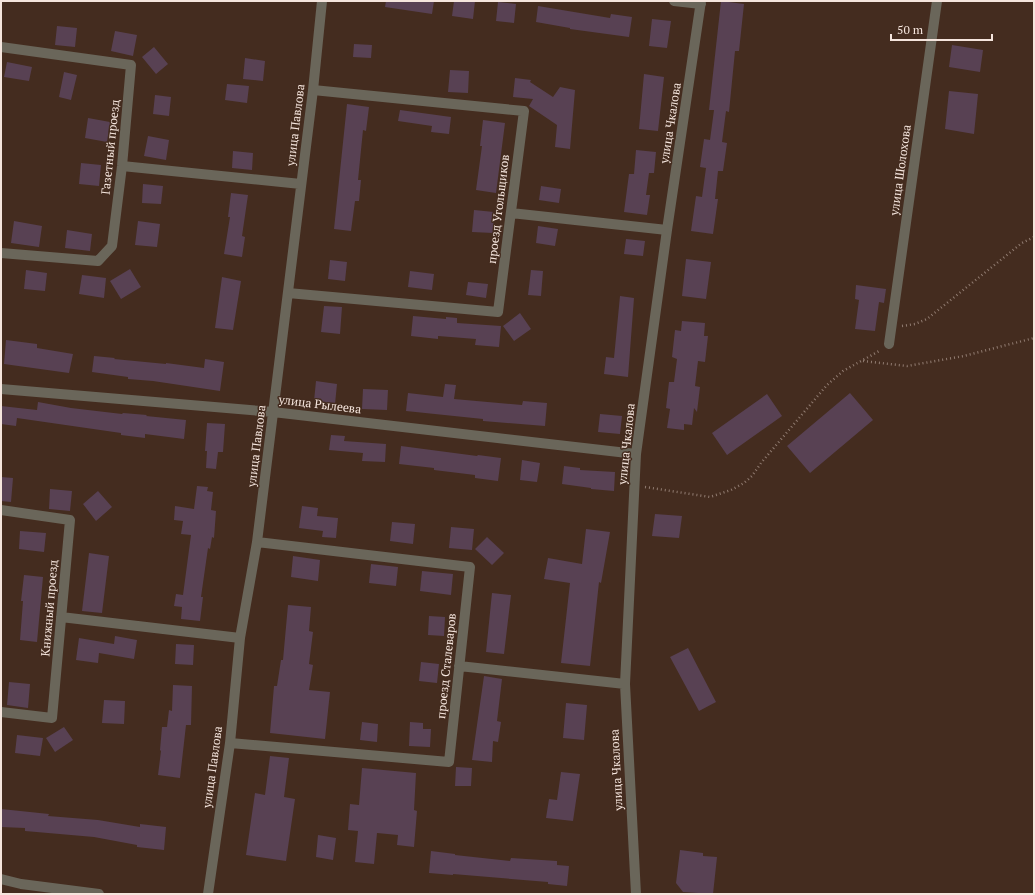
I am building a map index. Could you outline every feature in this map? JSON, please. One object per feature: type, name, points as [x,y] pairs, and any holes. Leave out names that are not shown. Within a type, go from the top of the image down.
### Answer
[{"type":"street","name":"улица Павлова","points":[[208,894],[230,743],[240,638],[256,542],[273,412],[313,90],[322,1]]},
{"type":"street","points":[[674,1],[701,2]]},
{"type":"street","name":"улица Шолохова","points":[[889,344],[937,1]]},
{"type":"street","name":"улица Чкалова","points":[[636,894],[624,684],[636,454],[667,230],[701,2]]},
{"type":"street","name":"Газетный проезд","points":[[1,47],[131,65],[122,166],[112,246],[98,261],[1,253]]},
{"type":"street","name":"проезд Угольщиков","points":[[288,293],[498,312],[524,110],[313,90]]},
{"type":"street","points":[[122,166],[301,184]]},
{"type":"street","points":[[511,213],[667,230]]},
{"type":"street","name":"улица Рылеева","points":[[1,389],[273,412],[636,454]]},
{"type":"street","name":"Книжный проезд","points":[[1,510],[70,520],[52,718],[1,712]]},
{"type":"street","name":"проезд Сталеваров","points":[[230,743],[449,762],[470,567],[256,542]]},
{"type":"street","points":[[61,617],[240,638]]},
{"type":"street","points":[[459,666],[624,684]]},
{"type":"street","points":[[1,879],[21,884],[99,894]]},
{"type":"path","points":[[891,328],[915,324],[927,319],[1022,243],[1034,237]]},
{"type":"path","points":[[862,361],[907,366],[964,356],[1034,338]]},
{"type":"path","points":[[634,485],[710,497],[731,490],[744,483],[752,476],[761,463],[826,385],[843,371],[883,349],[889,344]]},
{"type":"building","points":[[386,1],[434,1],[432,14],[385,7]]},
{"type":"building","points":[[454,1],[475,1],[473,19],[452,16]]},
{"type":"building","points":[[721,1],[744,4],[739,51],[735,51],[729,112],[726,111],[722,142],[727,143],[723,171],[718,171],[715,199],[718,199],[713,234],[691,231],[696,196],[702,197],[706,168],[700,167],[704,139],[710,140],[714,110],[709,110]]},
{"type":"building","points":[[498,2],[516,4],[514,23],[496,21]]},
{"type":"building","points":[[538,6],[610,18],[611,14],[632,17],[629,37],[570,29],[536,22]]},
{"type":"building","points":[[652,19],[671,21],[667,48],[649,46]]},
{"type":"building","points":[[57,26],[77,28],[75,47],[55,45]]},
{"type":"building","points":[[115,31],[137,35],[133,56],[111,51]]},
{"type":"building","points":[[354,44],[372,45],[371,58],[353,57]]},
{"type":"building","points":[[952,45],[983,50],[980,72],[949,67]]},
{"type":"building","points":[[154,47],[168,64],[156,74],[142,57]]},
{"type":"building","points":[[245,58],[265,61],[263,81],[243,79]]},
{"type":"building","points":[[7,62],[32,67],[29,81],[4,77]]},
{"type":"building","points":[[450,70],[469,71],[468,93],[448,92]]},
{"type":"building","points":[[64,72],[77,75],[71,100],[59,97]]},
{"type":"building","points":[[644,74],[664,77],[658,131],[639,129]]},
{"type":"building","points":[[515,78],[531,80],[530,82],[553,97],[560,87],[575,90],[570,149],[555,147],[557,125],[529,106],[533,99],[513,97]]},
{"type":"building","points":[[227,84],[249,86],[247,103],[225,100]]},
{"type":"building","points":[[949,91],[978,94],[974,134],[945,129]]},
{"type":"building","points":[[155,95],[171,97],[169,116],[153,114]]},
{"type":"building","points":[[347,104],[369,107],[366,131],[363,130],[358,180],[361,180],[359,201],[355,201],[351,231],[334,229]]},
{"type":"building","points":[[400,110],[451,117],[449,134],[431,132],[432,126],[398,121]]},
{"type":"building","points":[[88,118],[110,122],[107,142],[85,138]]},
{"type":"building","points":[[483,120],[505,123],[496,193],[476,190],[482,146],[480,146]]},
{"type":"building","points":[[148,136],[169,140],[166,160],[144,156]]},
{"type":"building","points":[[636,150],[656,152],[654,173],[649,173],[646,195],[650,195],[647,215],[624,212],[629,174],[634,174]]},
{"type":"building","points":[[233,151],[253,153],[252,170],[232,168]]},
{"type":"building","points":[[81,163],[101,165],[99,186],[79,184]]},
{"type":"building","points":[[143,184],[163,186],[161,204],[142,203]]},
{"type":"building","points":[[541,186],[561,189],[559,203],[539,200]]},
{"type":"building","points":[[231,193],[248,195],[242,236],[245,237],[242,257],[224,254],[230,217],[228,217]]},
{"type":"building","points":[[474,210],[494,212],[493,233],[472,232]]},
{"type":"building","points":[[14,221],[42,226],[39,247],[11,243]]},
{"type":"building","points":[[138,221],[160,224],[157,247],[135,245]]},
{"type":"building","points":[[538,226],[558,229],[555,246],[536,243]]},
{"type":"building","points":[[67,230],[92,234],[90,251],[65,248]]},
{"type":"building","points":[[626,239],[645,241],[643,256],[624,254]]},
{"type":"building","points":[[686,259],[711,262],[706,299],[682,296]]},
{"type":"building","points":[[330,260],[347,262],[345,281],[328,279]]},
{"type":"building","points":[[130,269],[141,287],[121,299],[110,281]]},
{"type":"building","points":[[26,270],[47,273],[45,291],[24,289]]},
{"type":"building","points":[[531,270],[543,271],[541,296],[528,295]]},
{"type":"building","points":[[410,271],[434,274],[432,290],[408,287]]},
{"type":"building","points":[[82,275],[106,278],[104,298],[79,294]]},
{"type":"building","points":[[222,277],[241,281],[233,330],[215,328]]},
{"type":"building","points":[[468,282],[488,284],[486,298],[466,295]]},
{"type":"building","points":[[856,285],[886,289],[884,303],[879,302],[875,331],[855,329],[859,300],[855,299]]},
{"type":"building","points":[[620,296],[634,298],[628,377],[604,374],[606,357],[614,358]]},
{"type":"building","points":[[324,306],[342,307],[340,334],[321,332]]},
{"type":"building","points":[[520,313],[531,329],[514,341],[503,326]]},
{"type":"building","points":[[413,316],[446,319],[446,317],[457,318],[457,323],[501,326],[499,347],[475,345],[476,339],[438,336],[438,339],[411,336]]},
{"type":"building","points":[[682,321],[705,323],[704,336],[708,336],[705,362],[698,361],[695,386],[700,387],[697,412],[694,408],[692,425],[684,424],[684,430],[667,428],[670,409],[666,408],[669,382],[674,382],[677,359],[672,357],[675,330],[681,331]]},
{"type":"building","points":[[6,340],[37,344],[37,348],[73,354],[69,373],[4,364]]},
{"type":"building","points":[[94,356],[204,368],[205,359],[224,362],[220,391],[153,381],[128,379],[128,377],[92,372]]},
{"type":"building","points":[[316,381],[337,384],[335,404],[314,401]]},
{"type":"building","points":[[445,384],[456,385],[454,399],[522,405],[523,401],[547,403],[545,426],[483,421],[483,419],[406,411],[408,393],[443,397]]},
{"type":"building","points":[[363,389],[388,390],[387,410],[362,409]]},
{"type":"building","points":[[850,393],[873,420],[810,473],[787,446]]},
{"type":"building","points":[[767,394],[782,416],[727,455],[712,433]]},
{"type":"building","points":[[38,402],[71,408],[186,420],[184,439],[145,434],[145,438],[121,435],[121,433],[17,418],[16,426],[1,424],[1,406],[37,410]]},
{"type":"building","points":[[600,414],[622,416],[620,434],[598,432]]},
{"type":"building","points":[[207,423],[225,424],[223,452],[218,452],[216,469],[206,468],[207,451],[205,451]]},
{"type":"building","points":[[331,435],[345,436],[344,441],[386,444],[385,462],[362,461],[363,453],[329,450]]},
{"type":"building","points":[[401,446],[501,458],[498,481],[475,478],[475,475],[399,464]]},
{"type":"building","points":[[522,460],[540,463],[537,482],[520,480]]},
{"type":"building","points":[[564,466],[580,468],[580,470],[615,472],[614,491],[562,484]]},
{"type":"building","points":[[1,477],[13,478],[11,502],[1,501]]},
{"type":"building","points":[[197,486],[208,487],[207,491],[213,492],[211,510],[216,511],[214,538],[212,537],[210,549],[208,548],[201,597],[203,597],[200,621],[181,619],[182,607],[174,606],[176,594],[183,595],[191,535],[181,534],[183,521],[174,520],[175,506],[194,509]]},
{"type":"building","points":[[50,489],[72,491],[70,511],[49,509]]},
{"type":"building","points":[[98,491],[112,507],[96,521],[83,504]]},
{"type":"building","points":[[302,506],[318,508],[317,516],[338,518],[336,538],[322,537],[323,531],[299,528]]},
{"type":"building","points":[[655,514],[682,516],[679,538],[652,536]]},
{"type":"building","points":[[392,522],[415,524],[413,544],[390,541]]},
{"type":"building","points":[[451,527],[474,529],[472,550],[449,548]]},
{"type":"building","points":[[586,529],[610,532],[601,583],[599,582],[590,666],[561,663],[570,583],[544,579],[548,558],[582,564]]},
{"type":"building","points":[[20,531],[46,533],[44,552],[19,549]]},
{"type":"building","points":[[487,537],[504,553],[492,565],[475,549]]},
{"type":"building","points":[[89,553],[109,556],[102,613],[82,611]]},
{"type":"building","points":[[293,556],[320,560],[318,581],[291,577]]},
{"type":"building","points":[[371,564],[398,567],[396,586],[369,583]]},
{"type":"building","points":[[422,571],[453,574],[451,595],[420,591]]},
{"type":"building","points":[[24,575],[43,577],[37,642],[20,640],[23,601],[21,601]]},
{"type":"building","points":[[492,593],[511,595],[504,654],[486,652]]},
{"type":"building","points":[[288,605],[311,607],[309,631],[313,632],[309,664],[313,665],[309,690],[330,692],[325,739],[270,733],[274,686],[277,686],[281,660],[283,660]]},
{"type":"building","points":[[429,616],[445,617],[444,636],[428,635]]},
{"type":"building","points":[[115,636],[137,640],[134,659],[99,653],[98,663],[76,660],[79,638],[114,644]]},
{"type":"building","points":[[176,644],[194,645],[193,665],[175,664]]},
{"type":"building","points":[[688,648],[716,702],[699,711],[670,657]]},
{"type":"building","points":[[421,662],[439,664],[437,683],[419,681]]},
{"type":"building","points":[[484,676],[502,679],[497,721],[501,722],[498,742],[493,741],[492,762],[472,760]]},
{"type":"building","points":[[9,682],[30,684],[28,708],[7,705]]},
{"type":"building","points":[[173,685],[192,686],[191,725],[186,725],[180,778],[158,775],[162,727],[167,727],[169,710],[172,711]]},
{"type":"building","points":[[104,700],[125,701],[124,724],[102,723]]},
{"type":"building","points":[[566,703],[587,705],[584,740],[563,738]]},
{"type":"building","points":[[362,722],[378,724],[377,742],[360,740]]},
{"type":"building","points":[[410,722],[423,723],[423,729],[431,729],[430,747],[409,746]]},
{"type":"building","points":[[64,727],[73,740],[55,752],[46,738]]},
{"type":"building","points":[[17,735],[43,738],[40,756],[15,753]]},
{"type":"building","points":[[270,756],[289,758],[284,797],[295,799],[286,861],[246,855],[255,793],[265,795]]},
{"type":"building","points":[[456,767],[472,768],[471,786],[455,786]]},
{"type":"building","points":[[362,768],[416,773],[414,810],[417,811],[414,847],[397,845],[398,835],[377,833],[374,864],[355,862],[358,831],[348,830],[350,804],[359,805]]},
{"type":"building","points":[[561,772],[580,774],[573,821],[546,818],[549,799],[557,800]]},
{"type":"building","points":[[1,809],[49,814],[48,816],[98,820],[140,827],[140,824],[166,827],[164,850],[137,847],[137,845],[94,837],[25,831],[25,828],[1,827]]},
{"type":"building","points":[[318,835],[336,838],[333,860],[316,857]]},
{"type":"building","points":[[680,850],[703,853],[703,856],[717,857],[713,894],[683,892],[676,883]]},
{"type":"building","points":[[431,851],[510,861],[511,858],[557,861],[557,865],[569,866],[567,886],[548,884],[548,882],[429,873]]}]
